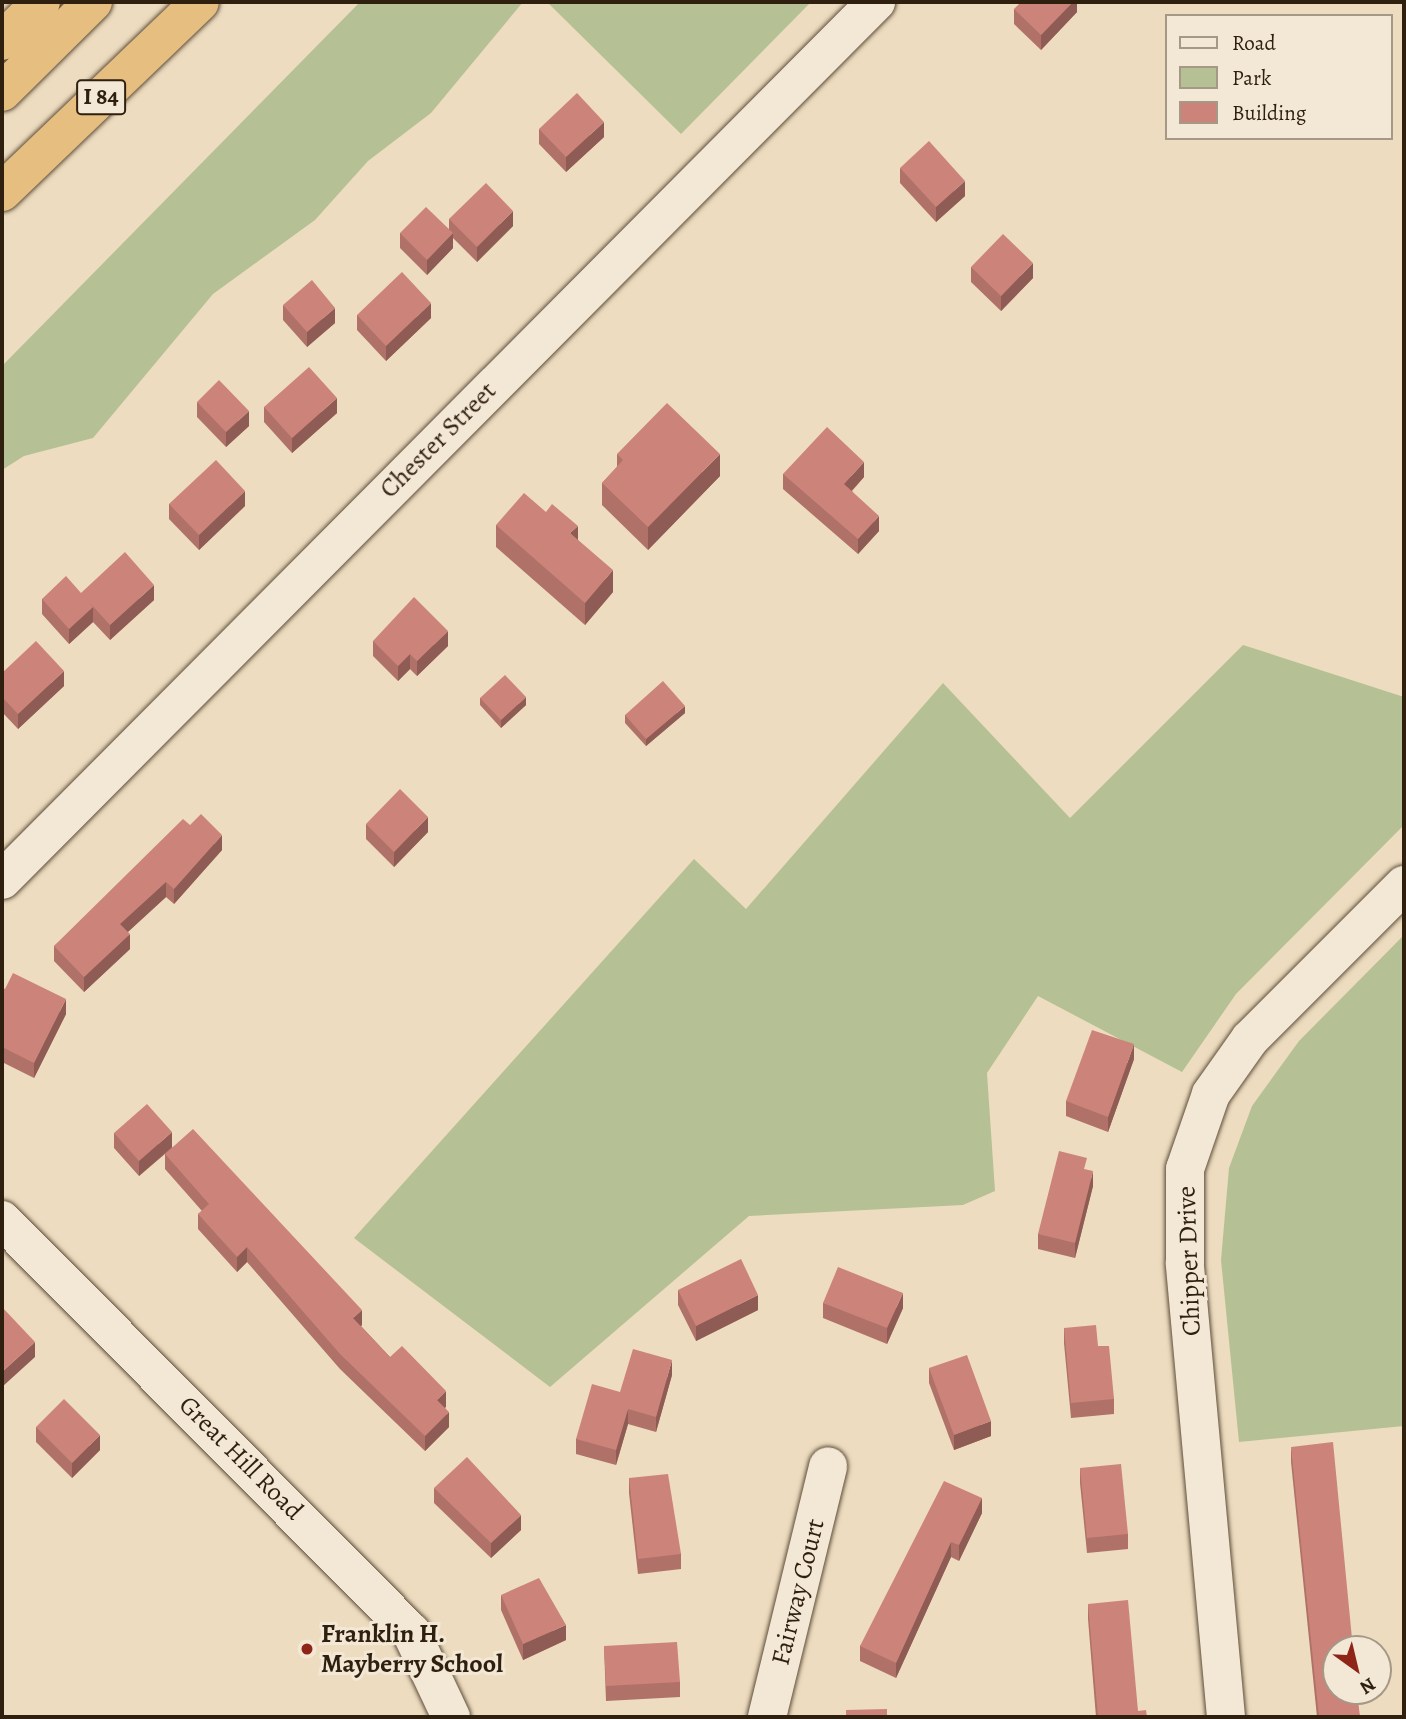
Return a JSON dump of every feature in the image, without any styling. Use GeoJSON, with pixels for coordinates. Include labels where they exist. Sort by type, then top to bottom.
{"type":"FeatureCollection","features":[{"type":"Feature","properties":{"kind":"highway"},"geometry":{"type":"LineString","coordinates":[[2,41],[41,2]]}},
{"type":"Feature","properties":{"kind":"highway"},"geometry":{"type":"LineString","coordinates":[[2,92],[93,2]]}},
{"type":"Feature","properties":{"kind":"highway","name":"I 84"},"geometry":{"type":"LineString","coordinates":[[2,192],[200,2]]}},
{"type":"Feature","properties":{"kind":"street","name":"Chester Street"},"geometry":{"type":"LineString","coordinates":[[2,880],[876,2]]}},
{"type":"Feature","properties":{"kind":"street","name":"Chipper Drive"},"geometry":{"type":"LineString","coordinates":[[1226,1717],[1185,1263],[1185,1169],[1211,1094],[1250,1039],[1404,885]]}},
{"type":"Feature","properties":{"kind":"street","name":"Great Hill Road"},"geometry":{"type":"LineString","coordinates":[[2,1220],[411,1632],[451,1717]]}},
{"type":"Feature","properties":{"kind":"street","name":"Fairway Court"},"geometry":{"type":"LineString","coordinates":[[768,1717],[828,1466]]}},
{"type":"Feature","properties":{"kind":"green space"},"geometry":{"type":"Polygon","coordinates":[[[360,2],[523,2],[431,113],[368,161],[315,220],[213,294],[93,438],[24,456],[2,470],[2,366],[360,2]]]}},
{"type":"Feature","properties":{"kind":"green space"},"geometry":{"type":"Polygon","coordinates":[[[547,2],[811,2],[681,134],[547,2]]]}},
{"type":"Feature","properties":{"kind":"green space"},"geometry":{"type":"Polygon","coordinates":[[[1243,645],[1404,697],[1404,825],[1236,994],[1182,1072],[1038,996],[987,1073],[995,1191],[963,1205],[749,1216],[550,1387],[354,1238],[694,859],[746,909],[943,683],[1070,818],[1243,645]]]}},
{"type":"Feature","properties":{"kind":"green space"},"geometry":{"type":"Polygon","coordinates":[[[1404,935],[1404,1426],[1239,1442],[1221,1260],[1229,1168],[1252,1106],[1299,1041],[1404,935]]]}},
{"type":"Feature","properties":{"kind":"building"},"geometry":{"type":"Polygon","coordinates":[[[1021,2],[1073,2],[1041,35],[1014,9],[1021,2]]]}},
{"type":"Feature","properties":{"kind":"building"},"geometry":{"type":"Polygon","coordinates":[[[577,93],[604,122],[566,157],[539,129],[577,93]]]}},
{"type":"Feature","properties":{"kind":"building"},"geometry":{"type":"Polygon","coordinates":[[[929,141],[965,181],[936,207],[900,168],[929,141]]]}},
{"type":"Feature","properties":{"kind":"building"},"geometry":{"type":"Polygon","coordinates":[[[486,183],[513,211],[477,247],[449,219],[486,183]]]}},
{"type":"Feature","properties":{"kind":"building"},"geometry":{"type":"Polygon","coordinates":[[[426,207],[453,233],[427,260],[400,233],[426,207]]]}},
{"type":"Feature","properties":{"kind":"building"},"geometry":{"type":"Polygon","coordinates":[[[1003,234],[1033,263],[1001,296],[971,267],[1003,234]]]}},
{"type":"Feature","properties":{"kind":"building"},"geometry":{"type":"Polygon","coordinates":[[[402,272],[431,303],[386,346],[357,315],[402,272]]]}},
{"type":"Feature","properties":{"kind":"building"},"geometry":{"type":"Polygon","coordinates":[[[312,280],[335,308],[307,332],[283,305],[312,280]]]}},
{"type":"Feature","properties":{"kind":"building"},"geometry":{"type":"Polygon","coordinates":[[[309,367],[337,398],[292,438],[264,407],[309,367]]]}},
{"type":"Feature","properties":{"kind":"building"},"geometry":{"type":"Polygon","coordinates":[[[219,380],[249,411],[226,432],[197,402],[219,380]]]}},
{"type":"Feature","properties":{"kind":"building"},"geometry":{"type":"Polygon","coordinates":[[[667,403],[720,454],[648,527],[602,483],[623,460],[617,454],[667,403]]]}},
{"type":"Feature","properties":{"kind":"building"},"geometry":{"type":"Polygon","coordinates":[[[827,427],[864,462],[844,484],[879,516],[858,539],[783,474],[827,427]]]}},
{"type":"Feature","properties":{"kind":"building"},"geometry":{"type":"Polygon","coordinates":[[[216,460],[245,491],[199,535],[169,504],[216,460]]]}},
{"type":"Feature","properties":{"kind":"building"},"geometry":{"type":"Polygon","coordinates":[[[524,493],[546,512],[552,504],[578,526],[570,533],[613,570],[585,603],[496,525],[524,493]]]}},
{"type":"Feature","properties":{"kind":"building"},"geometry":{"type":"Polygon","coordinates":[[[125,552],[154,585],[110,625],[89,602],[93,607],[69,629],[42,599],[66,576],[81,593],[125,552]]]}},
{"type":"Feature","properties":{"kind":"building"},"geometry":{"type":"Polygon","coordinates":[[[414,597],[448,631],[417,661],[410,654],[398,666],[373,641],[414,597]]]}},
{"type":"Feature","properties":{"kind":"building"},"geometry":{"type":"Polygon","coordinates":[[[36,641],[64,671],[18,714],[2,697],[2,673],[36,641]]]}},
{"type":"Feature","properties":{"kind":"building"},"geometry":{"type":"Polygon","coordinates":[[[505,675],[526,697],[501,720],[480,698],[505,675]]]}},
{"type":"Feature","properties":{"kind":"building"},"geometry":{"type":"Polygon","coordinates":[[[663,681],[685,706],[646,739],[625,715],[663,681]]]}},
{"type":"Feature","properties":{"kind":"building"},"geometry":{"type":"Polygon","coordinates":[[[400,789],[428,817],[394,852],[366,824],[400,789]]]}},
{"type":"Feature","properties":{"kind":"building"},"geometry":{"type":"Polygon","coordinates":[[[201,814],[222,835],[174,889],[166,882],[120,924],[130,934],[84,977],[54,946],[183,819],[190,825],[201,814]]]}},
{"type":"Feature","properties":{"kind":"building"},"geometry":{"type":"Polygon","coordinates":[[[13,973],[66,999],[34,1063],[2,1047],[2,988],[5,989],[13,973]]]}},
{"type":"Feature","properties":{"kind":"building"},"geometry":{"type":"Polygon","coordinates":[[[1092,1030],[1134,1044],[1108,1117],[1066,1101],[1092,1030]]]}},
{"type":"Feature","properties":{"kind":"building"},"geometry":{"type":"Polygon","coordinates":[[[147,1104],[172,1132],[139,1161],[114,1133],[147,1104]]]}},
{"type":"Feature","properties":{"kind":"building"},"geometry":{"type":"Polygon","coordinates":[[[193,1129],[362,1310],[353,1318],[390,1357],[402,1346],[446,1391],[437,1400],[449,1412],[425,1436],[340,1354],[247,1247],[237,1257],[198,1214],[209,1204],[165,1154],[193,1129]]]}},
{"type":"Feature","properties":{"kind":"building"},"geometry":{"type":"Polygon","coordinates":[[[1059,1151],[1087,1158],[1084,1169],[1093,1171],[1075,1243],[1038,1234],[1059,1151]]]}},
{"type":"Feature","properties":{"kind":"building"},"geometry":{"type":"Polygon","coordinates":[[[741,1259],[758,1295],[696,1326],[678,1290],[741,1259]]]}},
{"type":"Feature","properties":{"kind":"building"},"geometry":{"type":"Polygon","coordinates":[[[838,1267],[903,1293],[887,1328],[823,1303],[838,1267]]]}},
{"type":"Feature","properties":{"kind":"building"},"geometry":{"type":"Polygon","coordinates":[[[2,1307],[35,1342],[2,1372],[2,1307]]]}},
{"type":"Feature","properties":{"kind":"building"},"geometry":{"type":"Polygon","coordinates":[[[1096,1325],[1098,1346],[1109,1346],[1114,1399],[1071,1403],[1064,1328],[1096,1325]]]}},
{"type":"Feature","properties":{"kind":"building"},"geometry":{"type":"Polygon","coordinates":[[[633,1349],[672,1360],[656,1417],[628,1409],[616,1450],[576,1439],[592,1384],[620,1392],[633,1349]]]}},
{"type":"Feature","properties":{"kind":"building"},"geometry":{"type":"Polygon","coordinates":[[[967,1355],[991,1421],[954,1435],[929,1368],[967,1355]]]}},
{"type":"Feature","properties":{"kind":"building"},"geometry":{"type":"Polygon","coordinates":[[[64,1399],[100,1435],[72,1463],[36,1427],[64,1399]]]}},
{"type":"Feature","properties":{"kind":"building"},"geometry":{"type":"Polygon","coordinates":[[[1333,1442],[1352,1635],[1322,1635],[1322,1705],[1359,1705],[1360,1717],[1319,1717],[1291,1447],[1333,1442]]]}},
{"type":"Feature","properties":{"kind":"building"},"geometry":{"type":"Polygon","coordinates":[[[467,1457],[521,1515],[491,1543],[434,1488],[467,1457]]]}},
{"type":"Feature","properties":{"kind":"building"},"geometry":{"type":"Polygon","coordinates":[[[1121,1464],[1128,1534],[1087,1538],[1080,1468],[1121,1464]]]}},
{"type":"Feature","properties":{"kind":"building"},"geometry":{"type":"Polygon","coordinates":[[[668,1474],[681,1554],[638,1559],[629,1478],[668,1474]]]}},
{"type":"Feature","properties":{"kind":"building"},"geometry":{"type":"Polygon","coordinates":[[[944,1481],[982,1498],[959,1545],[951,1542],[896,1663],[860,1646],[944,1481]]]}},
{"type":"Feature","properties":{"kind":"building"},"geometry":{"type":"Polygon","coordinates":[[[539,1578],[566,1625],[523,1644],[501,1595],[539,1578]]]}},
{"type":"Feature","properties":{"kind":"building"},"geometry":{"type":"Polygon","coordinates":[[[1128,1600],[1138,1711],[1146,1710],[1147,1717],[1098,1717],[1088,1604],[1128,1600]]]}},
{"type":"Feature","properties":{"kind":"building"},"geometry":{"type":"Polygon","coordinates":[[[677,1642],[680,1682],[606,1686],[604,1646],[677,1642]]]}},
{"type":"Feature","properties":{"kind":"building"},"geometry":{"type":"Polygon","coordinates":[[[887,1709],[887,1717],[846,1717],[846,1710],[887,1709]]]}},
{"type":"Feature","properties":{"kind":"place","name":"Franklin H. Mayberry School"},"geometry":{"type":"Point","coordinates":[307,1649]}}]}
